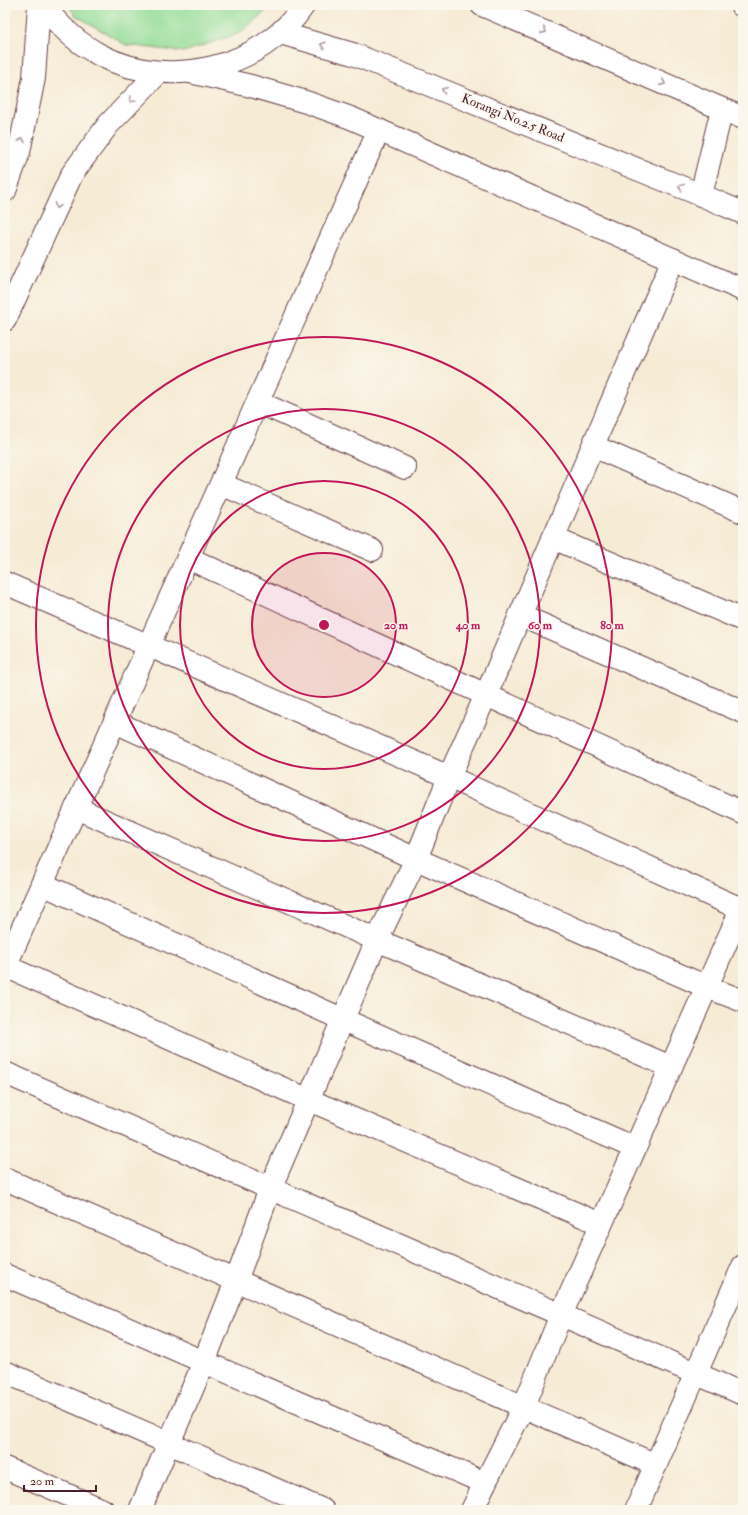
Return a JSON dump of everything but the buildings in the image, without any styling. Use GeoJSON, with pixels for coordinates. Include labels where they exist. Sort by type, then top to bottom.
{"type":"FeatureCollection","features":[{"type":"Feature","properties":{"kind":"street"},"geometry":{"type":"LineString","coordinates":[[5,191],[19,152],[34,78],[39,5]]}},
{"type":"Feature","properties":{"kind":"street"},"geometry":{"type":"LineString","coordinates":[[43,5],[56,23],[78,41],[102,56],[128,66],[159,72],[190,72],[222,65],[253,52],[280,32],[300,12],[304,5]]}},
{"type":"Feature","properties":{"kind":"street"},"geometry":{"type":"LineString","coordinates":[[482,5],[519,12],[743,118]]}},
{"type":"Feature","properties":{"kind":"street","name":"Korangi No.2.5 Road"},"geometry":{"type":"LineString","coordinates":[[280,32],[354,54],[743,213]]}},
{"type":"Feature","properties":{"kind":"street"},"geometry":{"type":"LineString","coordinates":[[5,320],[72,174],[108,125],[159,72]]}},
{"type":"Feature","properties":{"kind":"street"},"geometry":{"type":"LineString","coordinates":[[190,72],[251,86],[306,102],[379,130],[743,290]]}},
{"type":"Feature","properties":{"kind":"street"},"geometry":{"type":"LineString","coordinates":[[701,195],[722,109]]}},
{"type":"Feature","properties":{"kind":"street"},"geometry":{"type":"LineString","coordinates":[[379,130],[5,966],[309,1100],[601,1224]]}},
{"type":"Feature","properties":{"kind":"street"},"geometry":{"type":"LineString","coordinates":[[140,1510],[204,1362],[270,1189],[344,1020],[377,940],[416,859],[449,777],[594,446],[673,259]]}},
{"type":"Feature","properties":{"kind":"street"},"geometry":{"type":"LineString","coordinates":[[258,402],[406,468]]}},
{"type":"Feature","properties":{"kind":"street"},"geometry":{"type":"LineString","coordinates":[[594,446],[743,512]]}},
{"type":"Feature","properties":{"kind":"street"},"geometry":{"type":"LineString","coordinates":[[221,484],[372,550]]}},
{"type":"Feature","properties":{"kind":"street"},"geometry":{"type":"LineString","coordinates":[[553,538],[743,620]]}},
{"type":"Feature","properties":{"kind":"street"},"geometry":{"type":"LineString","coordinates":[[188,558],[743,814]]}},
{"type":"Feature","properties":{"kind":"street"},"geometry":{"type":"LineString","coordinates":[[5,583],[742,907],[561,1315],[524,1406],[472,1510]]}},
{"type":"Feature","properties":{"kind":"street"},"geometry":{"type":"LineString","coordinates":[[520,614],[743,712]]}},
{"type":"Feature","properties":{"kind":"street"},"geometry":{"type":"LineString","coordinates":[[115,722],[416,859],[707,987],[743,1001]]}},
{"type":"Feature","properties":{"kind":"street"},"geometry":{"type":"LineString","coordinates":[[76,808],[671,1067]]}},
{"type":"Feature","properties":{"kind":"street"},"geometry":{"type":"LineString","coordinates":[[42,884],[344,1020],[635,1148]]}},
{"type":"Feature","properties":{"kind":"street"},"geometry":{"type":"LineString","coordinates":[[5,1073],[696,1374],[741,1389]]}},
{"type":"Feature","properties":{"kind":"street"},"geometry":{"type":"LineString","coordinates":[[5,1179],[656,1465]]}},
{"type":"Feature","properties":{"kind":"street"},"geometry":{"type":"LineString","coordinates":[[636,1510],[743,1266]]}},
{"type":"Feature","properties":{"kind":"street"},"geometry":{"type":"LineString","coordinates":[[5,1274],[204,1362],[485,1483]]}},
{"type":"Feature","properties":{"kind":"street"},"geometry":{"type":"LineString","coordinates":[[5,1372],[323,1510]]}},
{"type":"Feature","properties":{"kind":"street"},"geometry":{"type":"LineString","coordinates":[[5,1468],[103,1510]]}},
{"type":"Feature","properties":{"kind":"green space"},"geometry":{"type":"Polygon","coordinates":[[[68,5],[273,5],[240,33],[184,52],[126,45],[75,15],[68,5]]]}}]}
